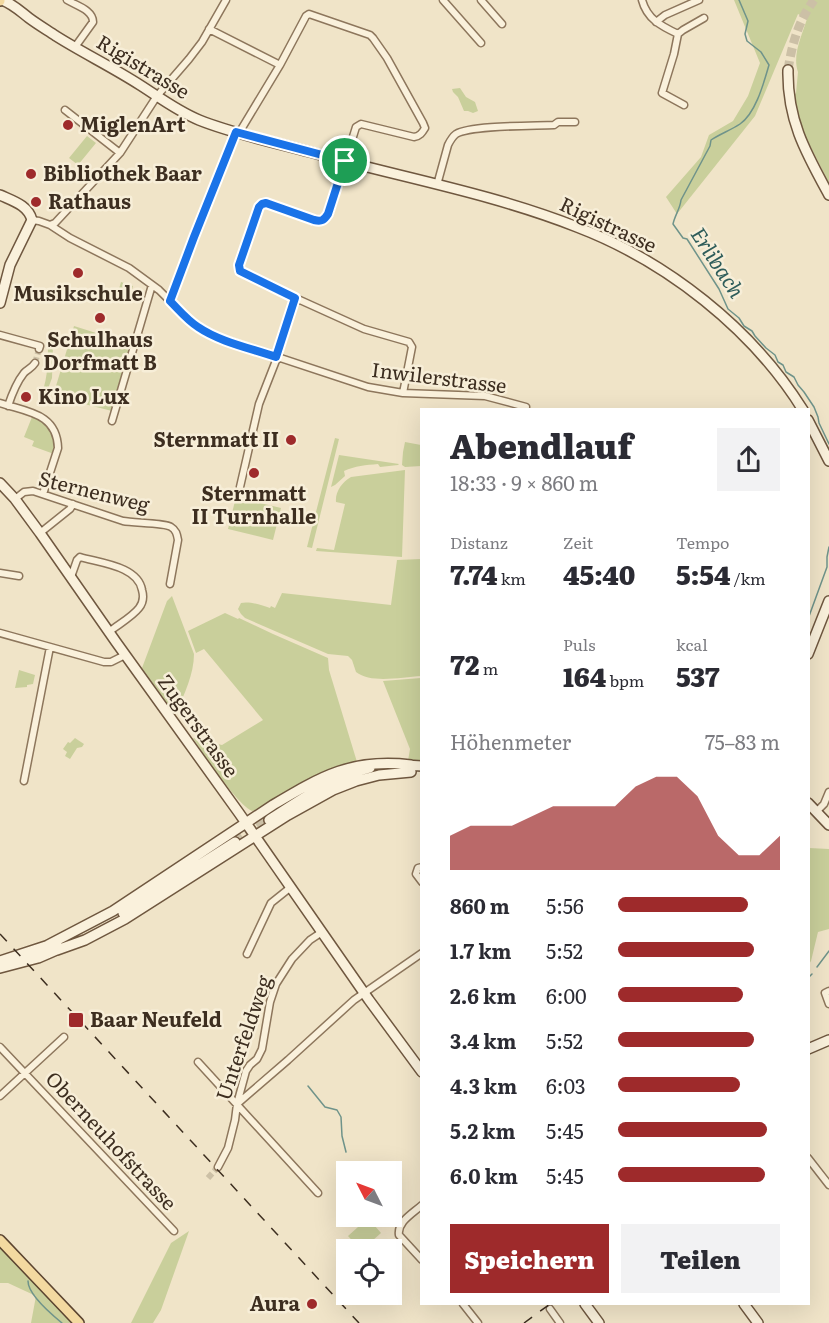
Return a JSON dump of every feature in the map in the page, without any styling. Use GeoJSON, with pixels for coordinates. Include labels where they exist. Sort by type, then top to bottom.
{"type":"FeatureCollection","features":[{"type":"Feature","properties":{"kind":"main road","name":"Rigistrasse"},"geometry":{"type":"LineString","coordinates":[[1,0],[12,4],[75,47],[202,121],[238,133],[531,211],[575,226],[618,245],[658,268],[696,295],[744,336],[779,374],[802,408]]}},
{"type":"Feature","properties":{"kind":"main road"},"geometry":{"type":"LineString","coordinates":[[788,70],[788,92],[792,117],[803,146],[829,195]]}},
{"type":"Feature","properties":{"kind":"main road"},"geometry":{"type":"LineString","coordinates":[[0,195],[22,206],[30,214],[32,220],[4,275],[0,303]]}},
{"type":"Feature","properties":{"kind":"main road"},"geometry":{"type":"LineString","coordinates":[[810,424],[829,461]]}},
{"type":"Feature","properties":{"kind":"main road","name":"Zugerstrasse"},"geometry":{"type":"LineString","coordinates":[[0,483],[40,533],[420,1069]]}},
{"type":"Feature","properties":{"kind":"main road"},"geometry":{"type":"LineString","coordinates":[[810,649],[829,601]]}},
{"type":"Feature","properties":{"kind":"main road"},"geometry":{"type":"LineString","coordinates":[[48,945],[113,911],[300,789],[341,770],[352,766],[394,763],[420,773]]}},
{"type":"Feature","properties":{"kind":"main road"},"geometry":{"type":"LineString","coordinates":[[0,968],[38,958],[85,940],[124,919],[255,836],[333,790],[356,781],[420,766]]}},
{"type":"Feature","properties":{"kind":"main road"},"geometry":{"type":"LineString","coordinates":[[269,820],[313,793],[345,777],[411,768]]}},
{"type":"Feature","properties":{"kind":"main road"},"geometry":{"type":"LineString","coordinates":[[810,804],[829,825]]}},
{"type":"Feature","properties":{"kind":"main road"},"geometry":{"type":"LineString","coordinates":[[57,950],[97,930],[234,842]]}},
{"type":"Feature","properties":{"kind":"main road"},"geometry":{"type":"LineString","coordinates":[[0,961],[84,931],[138,903]]}},
{"type":"Feature","properties":{"kind":"main road"},"geometry":{"type":"LineString","coordinates":[[810,1048],[829,1040]]}},
{"type":"Feature","properties":{"kind":"main road"},"geometry":{"type":"LineString","coordinates":[[0,1240],[79,1323]]}},
{"type":"Feature","properties":{"kind":"main road"},"geometry":{"type":"LineString","coordinates":[[586,1305],[599,1323]]}},
{"type":"Feature","properties":{"kind":"main road"},"geometry":{"type":"LineString","coordinates":[[745,1305],[758,1323]]}},
{"type":"Feature","properties":{"kind":"street"},"geometry":{"type":"LineString","coordinates":[[67,0],[93,18],[93,22],[75,47]]}},
{"type":"Feature","properties":{"kind":"street"},"geometry":{"type":"LineString","coordinates":[[50,225],[55,223],[120,153],[157,96],[189,59],[226,0]]}},
{"type":"Feature","properties":{"kind":"street"},"geometry":{"type":"LineString","coordinates":[[443,0],[481,43]]}},
{"type":"Feature","properties":{"kind":"street"},"geometry":{"type":"LineString","coordinates":[[481,0],[502,24]]}},
{"type":"Feature","properties":{"kind":"street"},"geometry":{"type":"LineString","coordinates":[[642,0],[648,14],[656,22],[678,34]]}},
{"type":"Feature","properties":{"kind":"street"},"geometry":{"type":"LineString","coordinates":[[656,22],[665,15],[699,0]]}},
{"type":"Feature","properties":{"kind":"street"},"geometry":{"type":"LineString","coordinates":[[170,301],[238,133],[280,65],[306,16],[309,14],[370,35],[387,58],[425,128],[419,136],[414,137],[361,124],[357,127],[324,220],[320,222],[266,203],[262,204],[239,265],[240,271],[295,298],[364,329],[409,342],[411,347],[403,393]]}},
{"type":"Feature","properties":{"kind":"street"},"geometry":{"type":"LineString","coordinates":[[684,105],[662,93],[678,34],[704,18]]}},
{"type":"Feature","properties":{"kind":"street"},"geometry":{"type":"LineString","coordinates":[[209,29],[280,65]]}},
{"type":"Feature","properties":{"kind":"street"},"geometry":{"type":"LineString","coordinates":[[65,110],[120,153]]}},
{"type":"Feature","properties":{"kind":"street"},"geometry":{"type":"LineString","coordinates":[[437,185],[450,140],[457,133],[494,127],[575,122]]}},
{"type":"Feature","properties":{"kind":"street","name":"Inwilerstrasse"},"geometry":{"type":"LineString","coordinates":[[32,220],[50,225],[70,238],[129,268],[152,285],[188,319],[217,337],[368,387],[403,393],[485,396],[526,407]]}},
{"type":"Feature","properties":{"kind":"street"},"geometry":{"type":"LineString","coordinates":[[112,421],[152,285]]}},
{"type":"Feature","properties":{"kind":"street"},"geometry":{"type":"LineString","coordinates":[[240,487],[259,404],[277,358],[295,298]]}},
{"type":"Feature","properties":{"kind":"street"},"geometry":{"type":"LineString","coordinates":[[0,335],[40,348]]}},
{"type":"Feature","properties":{"kind":"street"},"geometry":{"type":"LineString","coordinates":[[8,406],[18,381],[35,363]]}},
{"type":"Feature","properties":{"kind":"street"},"geometry":{"type":"LineString","coordinates":[[0,403],[42,417],[54,429],[58,448],[43,494]]}},
{"type":"Feature","properties":{"kind":"street","name":"Sternenweg"},"geometry":{"type":"LineString","coordinates":[[15,499],[29,490],[123,521],[168,525],[177,533],[178,540],[170,584]]}},
{"type":"Feature","properties":{"kind":"street"},"geometry":{"type":"LineString","coordinates":[[40,533],[73,504]]}},
{"type":"Feature","properties":{"kind":"street"},"geometry":{"type":"LineString","coordinates":[[71,577],[80,557],[122,568],[138,579],[143,594],[142,602],[137,610],[110,631]]}},
{"type":"Feature","properties":{"kind":"street"},"geometry":{"type":"LineString","coordinates":[[0,573],[19,576]]}},
{"type":"Feature","properties":{"kind":"street"},"geometry":{"type":"LineString","coordinates":[[0,633],[104,662],[111,662],[125,655]]}},
{"type":"Feature","properties":{"kind":"street"},"geometry":{"type":"LineString","coordinates":[[24,780],[50,647]]}},
{"type":"Feature","properties":{"kind":"street"},"geometry":{"type":"LineString","coordinates":[[817,811],[824,804],[829,792]]}},
{"type":"Feature","properties":{"kind":"street"},"geometry":{"type":"LineString","coordinates":[[420,868],[416,874],[420,879]]}},
{"type":"Feature","properties":{"kind":"street"},"geometry":{"type":"LineString","coordinates":[[248,954],[271,903],[291,887]]}},
{"type":"Feature","properties":{"kind":"street","name":"Unterfeldweg"},"geometry":{"type":"LineString","coordinates":[[218,1167],[228,1148],[246,1071],[257,1059],[262,1049],[270,1002],[276,984],[292,958],[310,940],[322,932]]}},
{"type":"Feature","properties":{"kind":"street"},"geometry":{"type":"LineString","coordinates":[[237,1104],[364,992],[420,956]]}},
{"type":"Feature","properties":{"kind":"street"},"geometry":{"type":"LineString","coordinates":[[829,991],[825,993],[829,1004]]}},
{"type":"Feature","properties":{"kind":"street","name":"Oberneuhofstrasse"},"geometry":{"type":"LineString","coordinates":[[0,1096],[64,1036]]}},
{"type":"Feature","properties":{"kind":"street","name":"Oberneuhofstrasse"},"geometry":{"type":"LineString","coordinates":[[0,1047],[174,1231]]}},
{"type":"Feature","properties":{"kind":"street"},"geometry":{"type":"LineString","coordinates":[[198,1062],[318,1193]]}},
{"type":"Feature","properties":{"kind":"street"},"geometry":{"type":"LineString","coordinates":[[810,1161],[829,1185]]}},
{"type":"Feature","properties":{"kind":"street"},"geometry":{"type":"LineString","coordinates":[[420,1207],[401,1224],[398,1231],[420,1258]]}},
{"type":"Feature","properties":{"kind":"street"},"geometry":{"type":"LineString","coordinates":[[464,1305],[478,1323]]}},
{"type":"Feature","properties":{"kind":"street"},"geometry":{"type":"LineString","coordinates":[[550,1309],[560,1323]]}},
{"type":"Feature","properties":{"kind":"green space"},"geometry":{"type":"Polygon","coordinates":[[[734,0],[829,0],[829,183],[802,130],[793,97],[796,93],[798,72],[797,52],[807,19],[798,14],[755,116],[677,214],[666,197],[701,157],[709,135],[733,121],[748,96],[760,63],[734,0]]]}},
{"type":"Feature","properties":{"kind":"green space"},"geometry":{"type":"Polygon","coordinates":[[[460,88],[466,97],[475,102],[478,111],[473,113],[464,111],[452,89],[460,88]]]}},
{"type":"Feature","properties":{"kind":"green space"},"geometry":{"type":"Polygon","coordinates":[[[87,136],[96,143],[78,165],[69,158],[87,136]]]}},
{"type":"Feature","properties":{"kind":"green space"},"geometry":{"type":"Polygon","coordinates":[[[121,282],[133,286],[129,300],[117,296],[121,282]]]}},
{"type":"Feature","properties":{"kind":"green space"},"geometry":{"type":"Polygon","coordinates":[[[74,326],[131,344],[112,411],[53,396],[74,326]]]}},
{"type":"Feature","properties":{"kind":"green space"},"geometry":{"type":"Polygon","coordinates":[[[48,342],[53,344],[52,378],[46,394],[42,393],[47,375],[48,342]]]}},
{"type":"Feature","properties":{"kind":"green space"},"geometry":{"type":"Polygon","coordinates":[[[32,417],[44,423],[51,431],[54,454],[32,446],[34,441],[24,437],[32,417]]]}},
{"type":"Feature","properties":{"kind":"green space"},"geometry":{"type":"Polygon","coordinates":[[[335,438],[339,439],[312,548],[307,547],[335,438]]]}},
{"type":"Feature","properties":{"kind":"green space"},"geometry":{"type":"Polygon","coordinates":[[[405,442],[420,445],[420,466],[405,467],[402,465],[405,442]]]}},
{"type":"Feature","properties":{"kind":"green space"},"geometry":{"type":"Polygon","coordinates":[[[339,455],[399,464],[380,467],[378,464],[348,469],[344,471],[345,476],[331,487],[339,455]]]}},
{"type":"Feature","properties":{"kind":"green space"},"geometry":{"type":"Polygon","coordinates":[[[405,470],[402,557],[316,551],[317,548],[334,550],[345,504],[336,502],[336,498],[345,482],[351,477],[405,470]]]}},
{"type":"Feature","properties":{"kind":"green space"},"geometry":{"type":"Polygon","coordinates":[[[236,497],[281,508],[273,540],[228,529],[236,497]]]}},
{"type":"Feature","properties":{"kind":"green space"},"geometry":{"type":"Polygon","coordinates":[[[420,559],[420,676],[378,679],[362,676],[356,672],[348,656],[328,654],[245,618],[238,609],[241,603],[275,608],[282,593],[391,605],[397,560],[420,559]]]}},
{"type":"Feature","properties":{"kind":"green space"},"geometry":{"type":"Polygon","coordinates":[[[172,596],[194,654],[190,677],[176,713],[142,668],[167,601],[172,596]]]}},
{"type":"Feature","properties":{"kind":"green space"},"geometry":{"type":"Polygon","coordinates":[[[225,613],[328,658],[329,670],[357,762],[319,776],[262,808],[252,811],[229,789],[193,738],[222,745],[263,720],[204,649],[196,653],[188,631],[225,613]]]}},
{"type":"Feature","properties":{"kind":"green space"},"geometry":{"type":"Polygon","coordinates":[[[19,670],[35,675],[33,684],[15,688],[19,670]]]}},
{"type":"Feature","properties":{"kind":"green space"},"geometry":{"type":"Polygon","coordinates":[[[420,678],[420,762],[408,761],[410,749],[383,681],[420,678]]]}},
{"type":"Feature","properties":{"kind":"green space"},"geometry":{"type":"Polygon","coordinates":[[[75,738],[84,744],[77,748],[70,759],[65,756],[67,752],[63,749],[75,738]]]}},
{"type":"Feature","properties":{"kind":"green space"},"geometry":{"type":"Polygon","coordinates":[[[810,848],[829,849],[829,929],[818,932],[810,962],[810,848]]]}},
{"type":"Feature","properties":{"kind":"green space"},"geometry":{"type":"Polygon","coordinates":[[[358,1227],[376,1227],[381,1233],[374,1239],[351,1239],[348,1236],[358,1227]]]}},
{"type":"Feature","properties":{"kind":"green space"},"geometry":{"type":"Polygon","coordinates":[[[189,1231],[161,1310],[153,1323],[131,1323],[171,1243],[189,1231]]]}},
{"type":"Feature","properties":{"kind":"green space"},"geometry":{"type":"Polygon","coordinates":[[[0,1248],[73,1323],[31,1323],[36,1296],[8,1283],[0,1283],[0,1248]]]}},
{"type":"Feature","properties":{"kind":"waterway","name":"Erlibach"},"geometry":{"type":"LineString","coordinates":[[739,0],[748,21],[745,34],[747,41],[761,52],[769,65],[767,72],[751,113],[737,126],[711,140],[681,200],[673,224],[683,238],[687,239],[719,289],[728,309],[775,355],[786,372],[794,377],[814,407],[829,444]]}},
{"type":"Feature","properties":{"kind":"waterway"},"geometry":{"type":"LineString","coordinates":[[810,614],[827,567],[829,547]]}},
{"type":"Feature","properties":{"kind":"waterway"},"geometry":{"type":"LineString","coordinates":[[817,967],[829,951]]}},
{"type":"Feature","properties":{"kind":"waterway"},"geometry":{"type":"LineString","coordinates":[[308,1086],[325,1107],[337,1110],[341,1117],[346,1152]]}},
{"type":"Feature","properties":{"kind":"waterway"},"geometry":{"type":"LineString","coordinates":[[28,1281],[36,1298],[62,1323]]}},
{"type":"Feature","properties":{"kind":"tunnel"},"geometry":{"type":"LineString","coordinates":[[788,70],[796,34],[814,0]]}},
{"type":"Feature","properties":{"kind":"tunnel"},"geometry":{"type":"LineString","coordinates":[[35,363],[39,349]]}},
{"type":"Feature","properties":{"kind":"tunnel"},"geometry":{"type":"LineString","coordinates":[[235,842],[269,820]]}},
{"type":"Feature","properties":{"kind":"tunnel"},"geometry":{"type":"LineString","coordinates":[[208,1178],[218,1167]]}},
{"type":"Feature","properties":{"kind":"railway"},"geometry":{"type":"LineString","coordinates":[[0,934],[359,1323]]}},
{"type":"Feature","properties":{"kind":"railway"},"geometry":{"type":"LineString","coordinates":[[524,1323],[549,1305]]}},
{"type":"Feature","properties":{"kind":"place","name":"MiglenArt"},"geometry":{"type":"Point","coordinates":[68,125]}},
{"type":"Feature","properties":{"kind":"place","name":"Bibliothek Baar"},"geometry":{"type":"Point","coordinates":[31,174]}},
{"type":"Feature","properties":{"kind":"place","name":"Rathaus"},"geometry":{"type":"Point","coordinates":[36,202]}},
{"type":"Feature","properties":{"kind":"place","name":"Musikschule"},"geometry":{"type":"Point","coordinates":[78,273]}},
{"type":"Feature","properties":{"kind":"place","name":"Schulhaus Dorfmatt B"},"geometry":{"type":"Point","coordinates":[100,318]}},
{"type":"Feature","properties":{"kind":"place","name":"Kino Lux"},"geometry":{"type":"Point","coordinates":[26,397]}},
{"type":"Feature","properties":{"kind":"place","name":"Sternmatt II"},"geometry":{"type":"Point","coordinates":[291,440]}},
{"type":"Feature","properties":{"kind":"place","name":"Sternmatt II Turnhalle"},"geometry":{"type":"Point","coordinates":[254,473]}},
{"type":"Feature","properties":{"kind":"place","name":"Baar Neufeld"},"geometry":{"type":"Point","coordinates":[76,1020]}},
{"type":"Feature","properties":{"kind":"place","name":"Aura"},"geometry":{"type":"Point","coordinates":[312,1304]}},
{"type":"Feature","properties":{"kind":"route"},"geometry":{"type":"LineString","coordinates":[[236,132],[345,161],[324,220],[320,222],[266,203],[259,207],[239,265],[240,271],[295,298],[276,357],[217,337],[188,319],[170,301],[236,132]]}}]}
